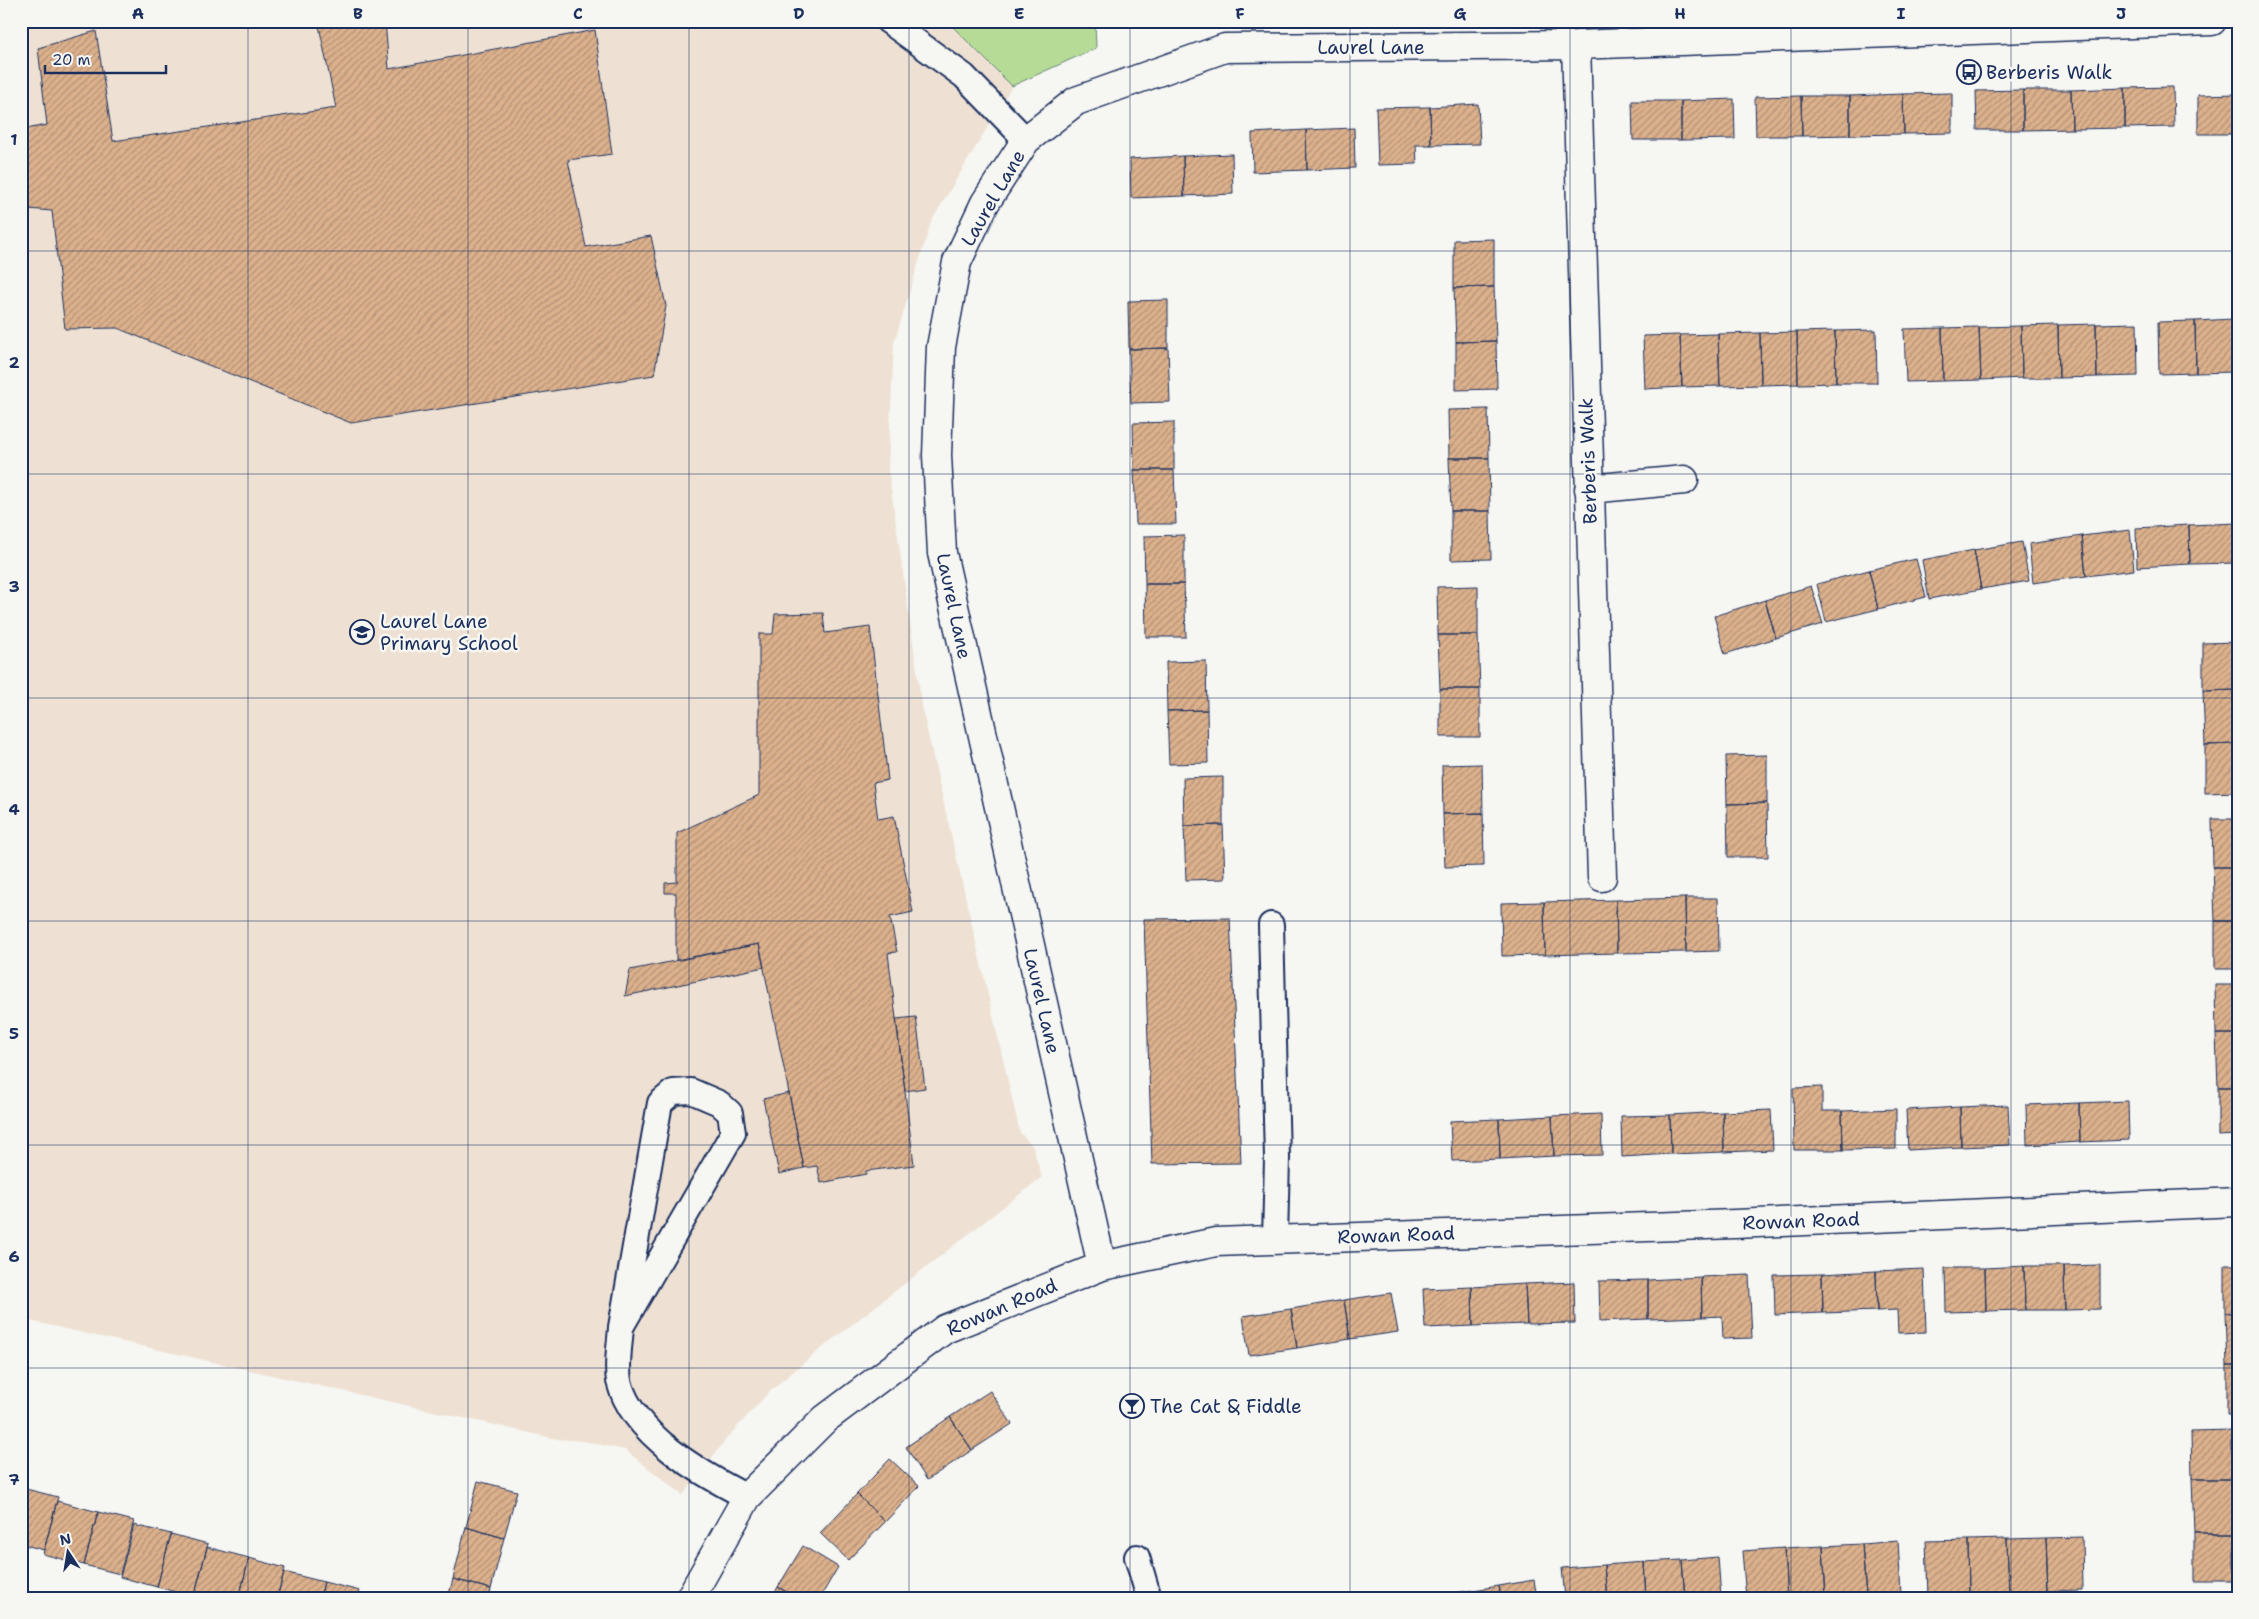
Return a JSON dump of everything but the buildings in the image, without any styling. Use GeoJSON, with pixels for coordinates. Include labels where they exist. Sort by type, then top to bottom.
{"type":"FeatureCollection","features":[{"type":"Feature","properties":{"kind":"street","name":"Laurel Lane"},"geometry":{"type":"LineString","coordinates":[[1102,1266],[942,553],[937,455],[941,346],[957,262],[985,203],[1026,140],[1076,101],[1225,48],[1576,45],[2212,21]]}},
{"type":"Feature","properties":{"kind":"street","name":"Berberis Walk"},"geometry":{"type":"LineString","coordinates":[[1576,45],[1602,877]]}},
{"type":"Feature","properties":{"kind":"street"},"geometry":{"type":"LineString","coordinates":[[1589,489],[1684,480]]}},
{"type":"Feature","properties":{"kind":"street","name":"Rowan Road"},"geometry":{"type":"LineString","coordinates":[[690,1598],[747,1497],[825,1419],[945,1329],[1102,1266],[1216,1242],[1745,1224],[2238,1202]]}},
{"type":"Feature","properties":{"kind":"lane"},"geometry":{"type":"LineString","coordinates":[[888,21],[964,76],[1026,140]]}},
{"type":"Feature","properties":{"kind":"lane"},"geometry":{"type":"LineString","coordinates":[[1271,925],[1277,1158],[1275,1239]]}},
{"type":"Feature","properties":{"kind":"lane"},"geometry":{"type":"LineString","coordinates":[[621,1327],[733,1133],[730,1113],[719,1103],[691,1091],[673,1092],[660,1103],[621,1327],[618,1364],[619,1381],[625,1397],[637,1416],[675,1454],[707,1476],[747,1497]]}},
{"type":"Feature","properties":{"kind":"lane"},"geometry":{"type":"LineString","coordinates":[[1137,1557],[1149,1598]]}},
{"type":"Feature","properties":{"kind":"shaded area","name":"Laurel Lane Primary School"},"geometry":{"type":"Polygon","coordinates":[[[21,21],[947,21],[979,48],[1012,86],[931,222],[894,343],[888,468],[923,713],[1020,1133],[1032,1145],[1042,1177],[818,1351],[769,1392],[727,1438],[683,1495],[625,1450],[583,1441],[557,1439],[21,1319],[21,21]]]}},
{"type":"Feature","properties":{"kind":"green space"},"geometry":{"type":"Polygon","coordinates":[[[947,21],[1095,21],[1096,48],[1012,86],[947,21]]]}},
{"type":"Feature","properties":{"kind":"place","name":"Berberis Walk"},"geometry":{"type":"Point","coordinates":[1969,72]}},
{"type":"Feature","properties":{"kind":"place","name":"Laurel Lane Primary School"},"geometry":{"type":"Point","coordinates":[362,632]}},
{"type":"Feature","properties":{"kind":"place","name":"The Cat & Fiddle"},"geometry":{"type":"Point","coordinates":[1132,1406]}}]}
